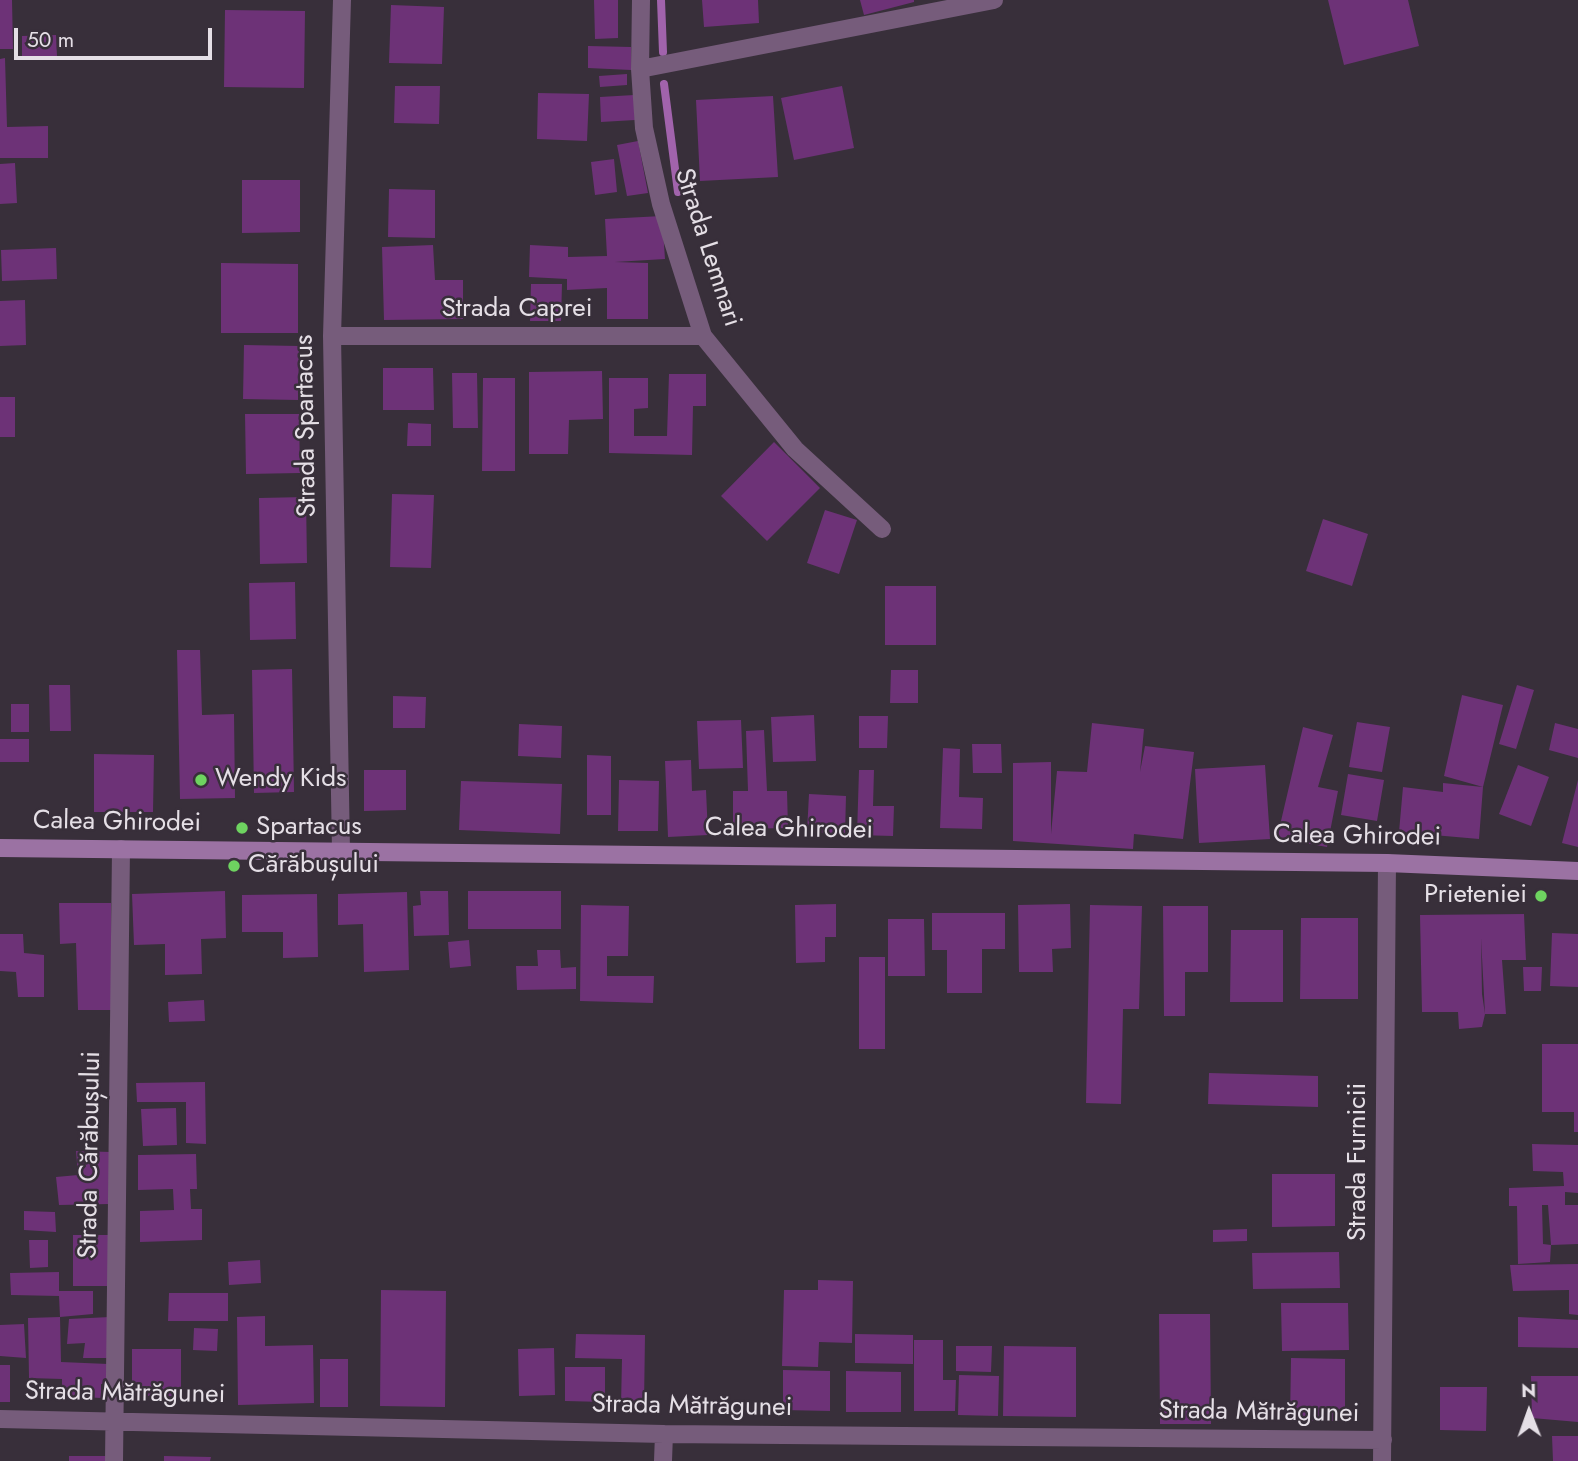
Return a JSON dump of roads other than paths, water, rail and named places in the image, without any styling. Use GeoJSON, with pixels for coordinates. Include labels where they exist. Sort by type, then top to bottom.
{"type":"FeatureCollection","features":[{"type":"Feature","properties":{"kind":"street","name":"Strada Spartacus"},"geometry":{"type":"LineString","coordinates":[[341,851],[332,336],[342,0]]}},
{"type":"Feature","properties":{"kind":"street","name":"Strada Lemnari"},"geometry":{"type":"LineString","coordinates":[[642,0],[640,69],[645,128],[661,204],[703,337],[795,449],[882,529]]}},
{"type":"Feature","properties":{"kind":"street"},"geometry":{"type":"LineString","coordinates":[[640,69],[995,0]]}},
{"type":"Feature","properties":{"kind":"street","name":"Strada Caprei"},"geometry":{"type":"LineString","coordinates":[[332,336],[703,337]]}},
{"type":"Feature","properties":{"kind":"street","name":"Calea Ghirodei"},"geometry":{"type":"LineString","coordinates":[[0,848],[1387,863],[1578,871]]}},
{"type":"Feature","properties":{"kind":"street","name":"Strada Cărăbușului"},"geometry":{"type":"LineString","coordinates":[[114,1461],[121,849]]}},
{"type":"Feature","properties":{"kind":"street","name":"Strada Furnicii"},"geometry":{"type":"LineString","coordinates":[[1382,1461],[1387,863]]}},
{"type":"Feature","properties":{"kind":"street","name":"Strada Mătrăgunei"},"geometry":{"type":"LineString","coordinates":[[0,1419],[114,1419],[664,1434],[1383,1440]]}},
{"type":"Feature","properties":{"kind":"street"},"geometry":{"type":"LineString","coordinates":[[663,1461],[664,1434]]}},
{"type":"Feature","properties":{"kind":"waterway"},"geometry":{"type":"LineString","coordinates":[[661,0],[663,52]]}},
{"type":"Feature","properties":{"kind":"waterway"},"geometry":{"type":"LineString","coordinates":[[664,84],[678,192]]}},
{"type":"Feature","properties":{"kind":"place","name":"Wendy Kids"},"geometry":{"type":"Point","coordinates":[201,780]}},
{"type":"Feature","properties":{"kind":"place","name":"Spartacus"},"geometry":{"type":"Point","coordinates":[242,828]}},
{"type":"Feature","properties":{"kind":"place","name":"Cărăbușului"},"geometry":{"type":"Point","coordinates":[234,866]}},
{"type":"Feature","properties":{"kind":"place","name":"Prieteniei"},"geometry":{"type":"Point","coordinates":[1541,896]}}]}
